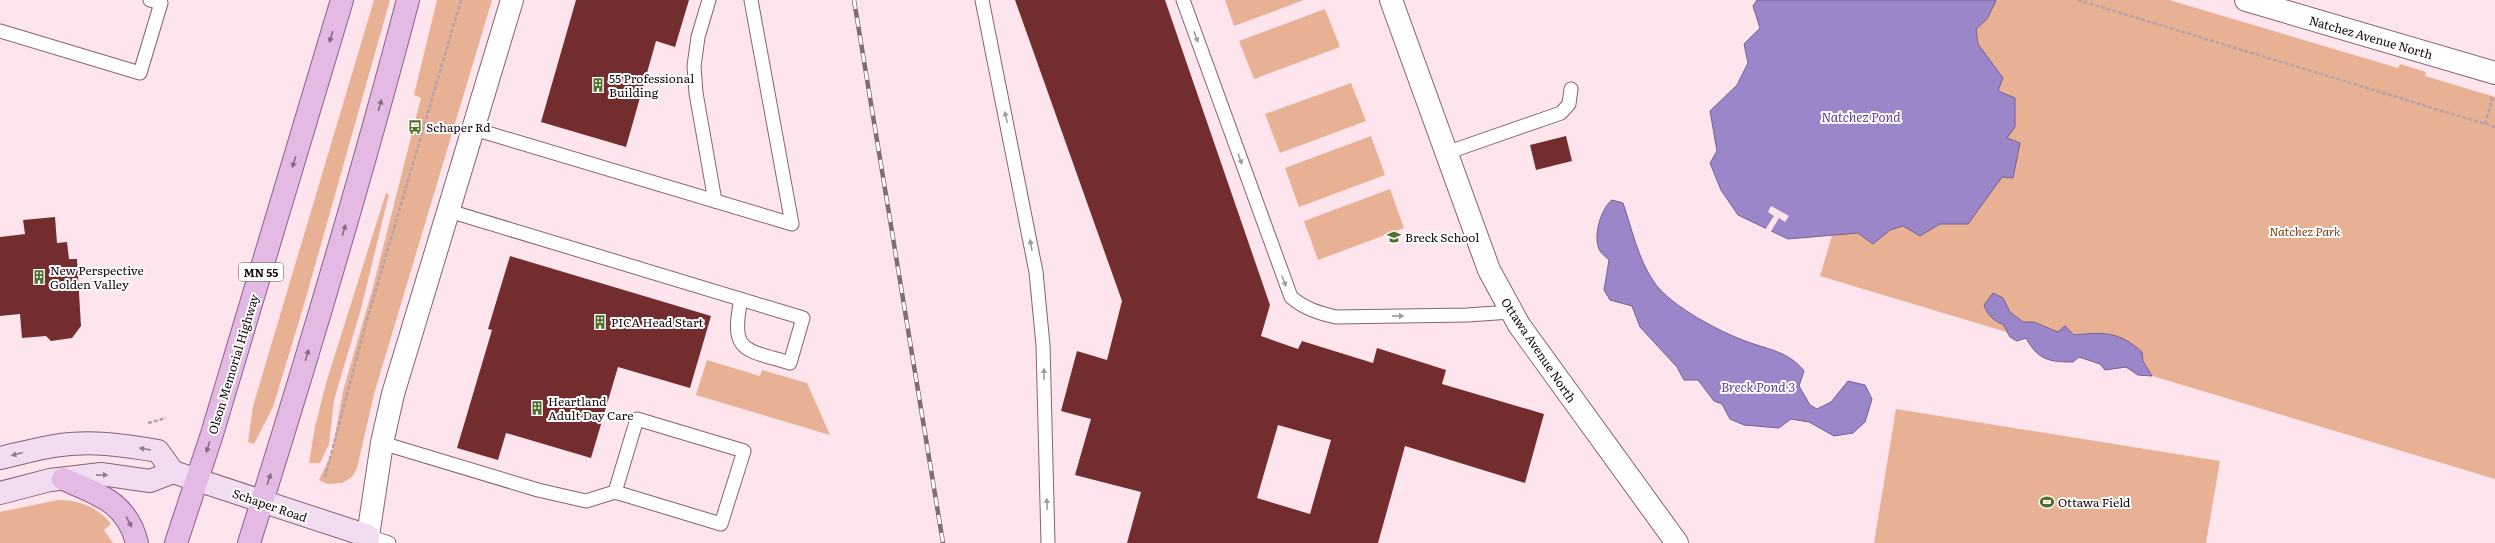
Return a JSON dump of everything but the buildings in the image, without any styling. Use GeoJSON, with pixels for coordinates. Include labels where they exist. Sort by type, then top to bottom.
{"type":"FeatureCollection","features":[{"type":"Feature","properties":{"kind":"main road","name":"Olson Memorial Highway"},"geometry":{"type":"LineString","coordinates":[[176,543],[198,480],[342,0]]}},
{"type":"Feature","properties":{"kind":"main road"},"geometry":{"type":"LineString","coordinates":[[249,543],[332,269],[408,0]]}},
{"type":"Feature","properties":{"kind":"main road"},"geometry":{"type":"LineString","coordinates":[[63,479],[100,495],[120,508],[134,531],[137,543]]}},
{"type":"Feature","properties":{"kind":"street"},"geometry":{"type":"LineString","coordinates":[[367,540],[382,443],[393,394],[512,0]]}},
{"type":"Feature","properties":{"kind":"street","name":"Ottawa Avenue North"},"geometry":{"type":"LineString","coordinates":[[1391,0],[1489,270],[1511,312],[1677,543]]}},
{"type":"Feature","properties":{"kind":"street","name":"Natchez Avenue North"},"geometry":{"type":"LineString","coordinates":[[2246,0],[2494,83]]}},
{"type":"Feature","properties":{"kind":"street"},"geometry":{"type":"LineString","coordinates":[[0,458],[55,445],[83,443],[119,444],[158,451],[173,472],[150,481],[101,474],[63,479],[0,493]]}},
{"type":"Feature","properties":{"kind":"street","name":"Schaper Road"},"geometry":{"type":"LineString","coordinates":[[173,472],[367,540]]}},
{"type":"Feature","properties":{"kind":"lane"},"geometry":{"type":"LineString","coordinates":[[0,32],[140,73],[161,3],[150,0]]}},
{"type":"Feature","properties":{"kind":"lane"},"geometry":{"type":"LineString","coordinates":[[709,0],[698,37],[694,66],[696,93],[715,201]]}},
{"type":"Feature","properties":{"kind":"lane"},"geometry":{"type":"LineString","coordinates":[[474,129],[792,224],[751,0]]}},
{"type":"Feature","properties":{"kind":"lane"},"geometry":{"type":"LineString","coordinates":[[982,0],[1036,272],[1043,345],[1048,543]]}},
{"type":"Feature","properties":{"kind":"lane"},"geometry":{"type":"LineString","coordinates":[[1183,0],[1291,297],[1302,306],[1318,313],[1336,317],[1467,315],[1511,312]]}},
{"type":"Feature","properties":{"kind":"lane"},"geometry":{"type":"LineString","coordinates":[[1446,153],[1561,113],[1569,104],[1571,89]]}},
{"type":"Feature","properties":{"kind":"lane"},"geometry":{"type":"LineString","coordinates":[[449,212],[803,318],[790,363],[755,352],[745,347],[738,339],[736,326],[741,300]]}},
{"type":"Feature","properties":{"kind":"lane"},"geometry":{"type":"LineString","coordinates":[[382,443],[530,488],[586,501],[614,492],[721,524],[744,451],[637,419],[614,492]]}},
{"type":"Feature","properties":{"kind":"lane"},"geometry":{"type":"LineString","coordinates":[[367,540],[389,543]]}},
{"type":"Feature","properties":{"kind":"path"},"geometry":{"type":"LineString","coordinates":[[325,477],[365,327],[461,0]]}},
{"type":"Feature","properties":{"kind":"path"},"geometry":{"type":"LineString","coordinates":[[2078,0],[2495,128]]}},
{"type":"Feature","properties":{"kind":"path"},"geometry":{"type":"LineString","coordinates":[[2485,124],[2494,83]]}},
{"type":"Feature","properties":{"kind":"green space"},"geometry":{"type":"Polygon","coordinates":[[[374,0],[390,0],[303,308],[273,407],[254,444],[248,442],[253,406],[374,0]]]}},
{"type":"Feature","properties":{"kind":"green space"},"geometry":{"type":"Polygon","coordinates":[[[437,0],[492,0],[374,394],[357,468],[352,477],[342,483],[327,484],[319,480],[332,453],[343,391],[372,291],[421,98],[414,95],[437,0]]]}},
{"type":"Feature","properties":{"kind":"green space"},"geometry":{"type":"Polygon","coordinates":[[[1225,0],[1304,0],[1234,26],[1225,0]]]}},
{"type":"Feature","properties":{"kind":"green space","name":"Natchez Park"},"geometry":{"type":"Polygon","coordinates":[[[1903,0],[2169,0],[2398,68],[2400,64],[2426,72],[2425,76],[2495,97],[2495,479],[1820,276],[1903,0]]]}},
{"type":"Feature","properties":{"kind":"green space"},"geometry":{"type":"Polygon","coordinates":[[[1325,9],[1340,47],[1254,79],[1239,41],[1325,9]]]}},
{"type":"Feature","properties":{"kind":"green space"},"geometry":{"type":"Polygon","coordinates":[[[1351,83],[1366,121],[1280,153],[1265,114],[1351,83]]]}},
{"type":"Feature","properties":{"kind":"green space"},"geometry":{"type":"Polygon","coordinates":[[[1371,136],[1385,175],[1299,207],[1285,168],[1371,136]]]}},
{"type":"Feature","properties":{"kind":"green space"},"geometry":{"type":"Polygon","coordinates":[[[1390,189],[1404,228],[1318,260],[1304,221],[1390,189]]]}},
{"type":"Feature","properties":{"kind":"green space"},"geometry":{"type":"Polygon","coordinates":[[[386,193],[389,194],[361,309],[334,400],[329,444],[320,463],[309,463],[315,427],[326,383],[386,193]]]}},
{"type":"Feature","properties":{"kind":"green space"},"geometry":{"type":"Polygon","coordinates":[[[707,360],[760,376],[762,370],[807,383],[830,435],[696,395],[707,360]]]}},
{"type":"Feature","properties":{"kind":"green space","name":"Ottawa Field"},"geometry":{"type":"Polygon","coordinates":[[[1896,409],[2220,461],[2206,543],[1874,543],[1896,409]]]}},
{"type":"Feature","properties":{"kind":"green space"},"geometry":{"type":"Polygon","coordinates":[[[58,500],[81,503],[100,513],[111,524],[104,530],[113,543],[0,543],[0,512],[58,500]]]}},
{"type":"Feature","properties":{"kind":"water","name":"Natchez Pond"},"geometry":{"type":"Polygon","coordinates":[[[1757,0],[1995,0],[1996,1],[1987,19],[1976,29],[1978,44],[2003,78],[1998,91],[2015,98],[2015,127],[2007,138],[2020,143],[2013,178],[2002,177],[1968,224],[1940,224],[1920,236],[1903,226],[1890,230],[1873,244],[1858,233],[1788,239],[1738,215],[1721,190],[1710,163],[1717,151],[1710,111],[1737,85],[1748,63],[1744,44],[1760,28],[1753,6],[1757,0]]]}},
{"type":"Feature","properties":{"kind":"water","name":"Breck Pond 3"},"geometry":{"type":"Polygon","coordinates":[[[1612,200],[1623,203],[1636,244],[1648,273],[1662,291],[1672,300],[1697,318],[1737,338],[1779,352],[1792,360],[1804,371],[1799,386],[1810,405],[1817,409],[1831,402],[1848,381],[1865,385],[1872,399],[1865,422],[1853,433],[1834,436],[1809,422],[1791,419],[1779,428],[1744,425],[1730,419],[1722,404],[1714,401],[1698,380],[1684,380],[1677,367],[1640,327],[1632,306],[1610,300],[1604,290],[1609,260],[1600,251],[1597,231],[1601,216],[1612,200]]]}},
{"type":"Feature","properties":{"kind":"water"},"geometry":{"type":"Polygon","coordinates":[[[1993,293],[2003,298],[2010,312],[2023,322],[2034,322],[2058,332],[2065,326],[2074,335],[2094,333],[2110,334],[2126,340],[2142,352],[2143,361],[2152,376],[2138,375],[2126,367],[2105,370],[2100,364],[2079,357],[2073,362],[2057,361],[2045,358],[2035,351],[2026,338],[2017,341],[2010,337],[2003,324],[1989,314],[1984,305],[1993,293]]]}},
{"type":"Feature","properties":{"kind":"pier"},"geometry":{"type":"Polygon","coordinates":[[[1771,206],[1789,216],[1785,222],[1779,218],[1770,233],[1765,230],[1774,216],[1768,212],[1771,206]]]}},
{"type":"Feature","properties":{"kind":"railway"},"geometry":{"type":"LineString","coordinates":[[854,0],[943,543]]}},
{"type":"Feature","properties":{"kind":"place","name":"55 Professional Building"},"geometry":{"type":"Point","coordinates":[598,85]}},
{"type":"Feature","properties":{"kind":"place","name":"Schaper Rd"},"geometry":{"type":"Point","coordinates":[415,127]}},
{"type":"Feature","properties":{"kind":"place","name":"Breck School"},"geometry":{"type":"Point","coordinates":[1394,237]}},
{"type":"Feature","properties":{"kind":"place","name":"New Perspective Golden Valley"},"geometry":{"type":"Point","coordinates":[39,277]}},
{"type":"Feature","properties":{"kind":"place","name":"PICA Head Start"},"geometry":{"type":"Point","coordinates":[600,322]}},
{"type":"Feature","properties":{"kind":"place","name":"Heartland Adult Day Care"},"geometry":{"type":"Point","coordinates":[537,408]}},
{"type":"Feature","properties":{"kind":"place","name":"Ottawa Field"},"geometry":{"type":"Point","coordinates":[2047,502]}}]}
